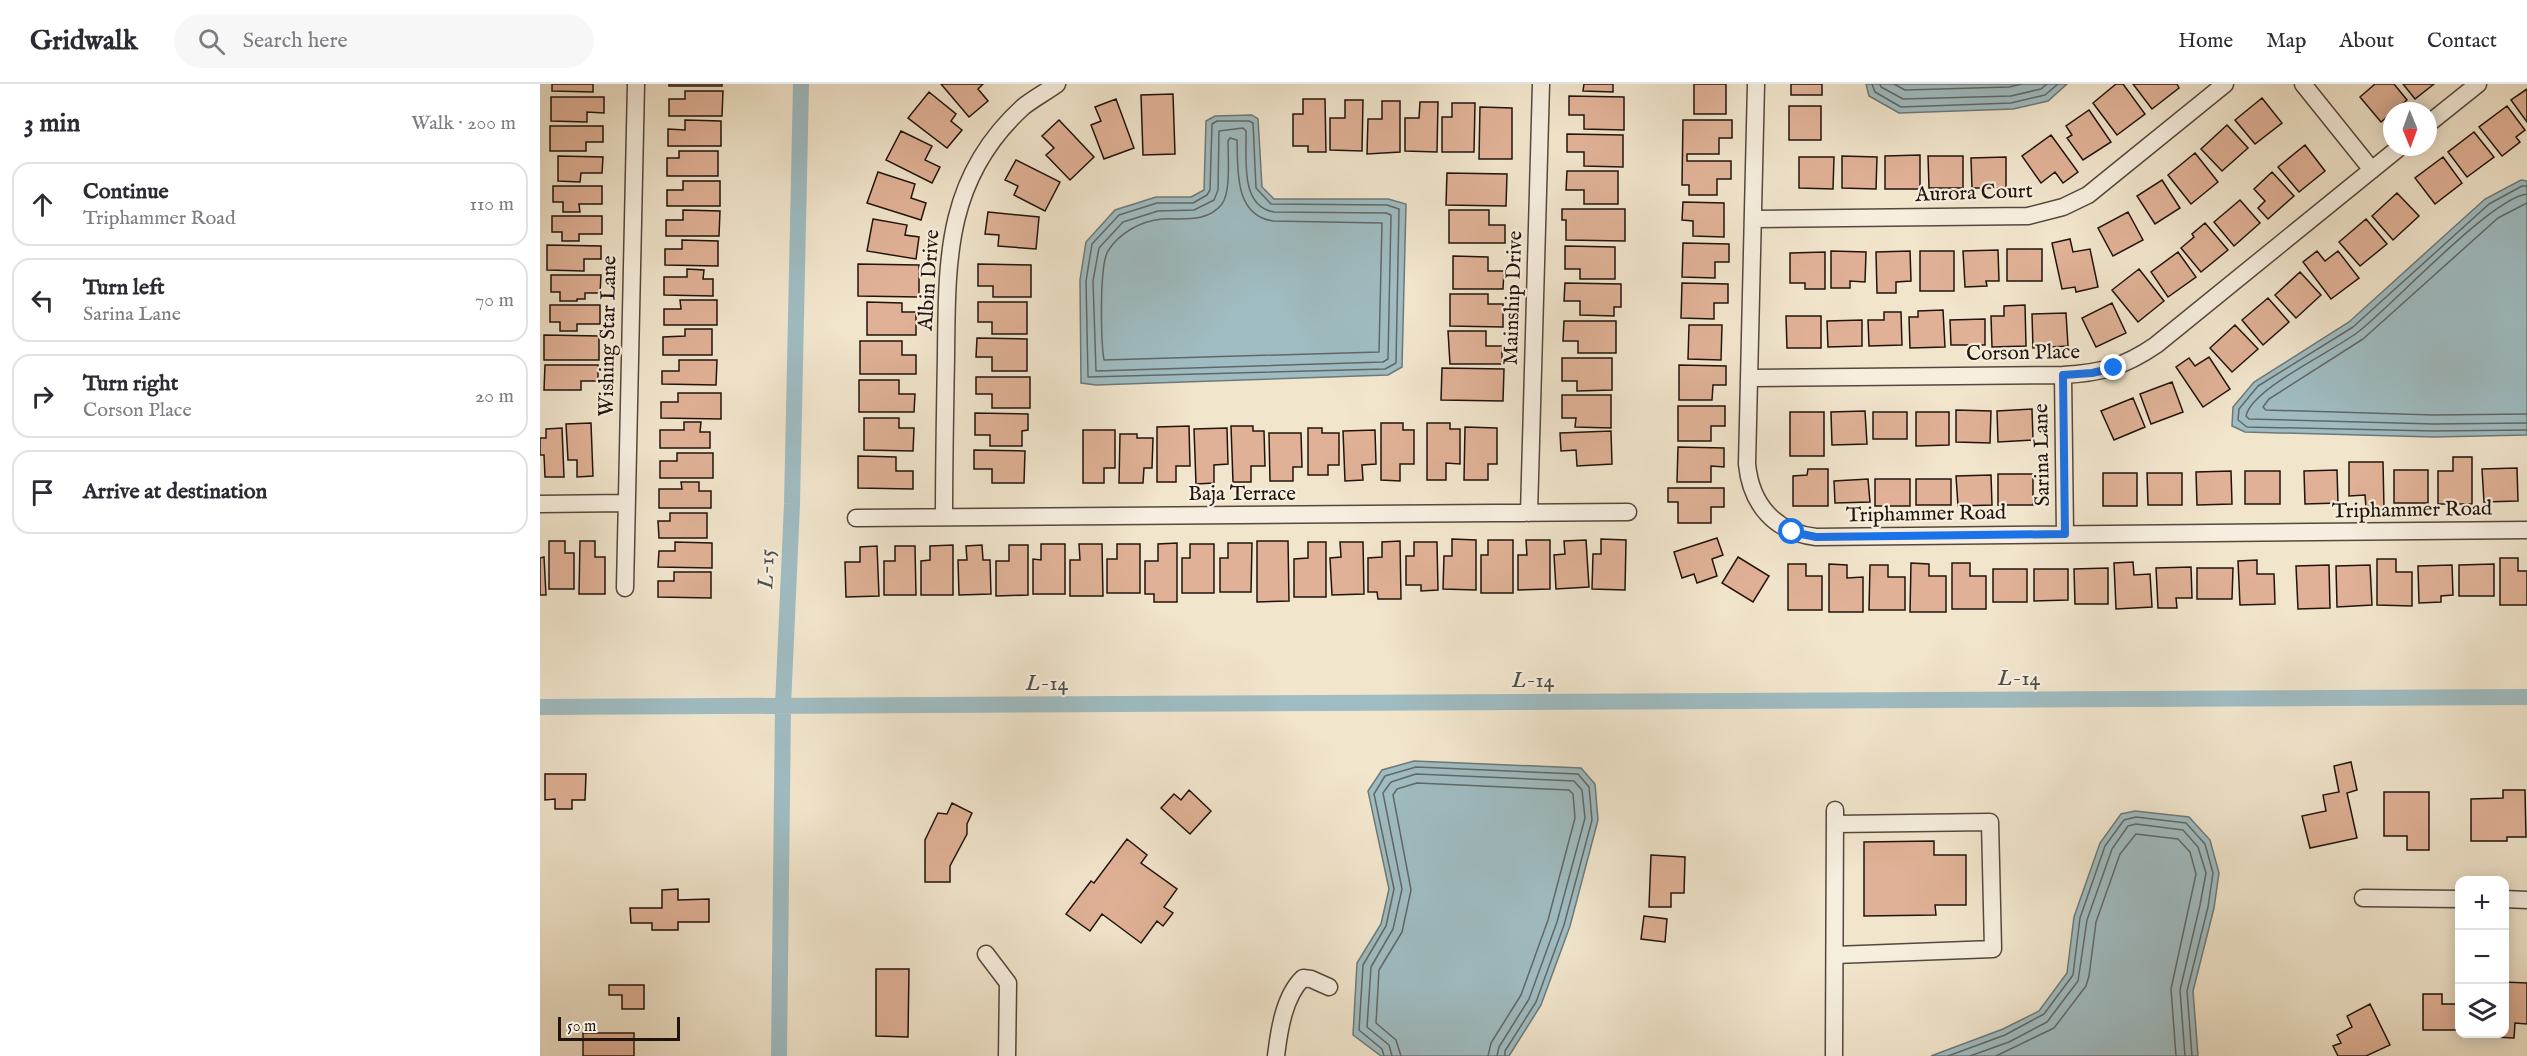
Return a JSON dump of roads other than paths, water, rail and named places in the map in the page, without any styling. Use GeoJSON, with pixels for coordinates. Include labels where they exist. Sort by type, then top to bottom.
{"type":"FeatureCollection","features":[{"type":"Feature","properties":{"kind":"street","name":"Wishing Star Lane"},"geometry":{"type":"LineString","coordinates":[[625,588],[636,84]]}},
{"type":"Feature","properties":{"kind":"street","name":"Albin Drive"},"geometry":{"type":"LineString","coordinates":[[944,517],[947,275],[956,215],[972,173],[990,143],[1023,107],[1057,84]]}},
{"type":"Feature","properties":{"kind":"street","name":"Mainship Drive"},"geometry":{"type":"LineString","coordinates":[[1529,513],[1541,84]]}},
{"type":"Feature","properties":{"kind":"street","name":"Triphammer Road"},"geometry":{"type":"LineString","coordinates":[[1756,84],[1748,464],[1750,483],[1756,500],[1763,510],[1787,529],[1816,537],[2527,530]]}},
{"type":"Feature","properties":{"kind":"street","name":"Aurora Court"},"geometry":{"type":"LineString","coordinates":[[1753,219],[2028,216],[2052,211],[2088,195],[2224,84]]}},
{"type":"Feature","properties":{"kind":"street"},"geometry":{"type":"LineString","coordinates":[[2303,84],[2372,170]]}},
{"type":"Feature","properties":{"kind":"street"},"geometry":{"type":"LineString","coordinates":[[2437,117],[2478,84]]}},
{"type":"Feature","properties":{"kind":"street","name":"Corson Place"},"geometry":{"type":"LineString","coordinates":[[1750,378],[2063,375],[2092,373],[2114,368],[2135,359],[2165,338],[2389,156]]}},
{"type":"Feature","properties":{"kind":"street","name":"Sarina Lane"},"geometry":{"type":"LineString","coordinates":[[2063,375],[2065,534]]}},
{"type":"Feature","properties":{"kind":"street"},"geometry":{"type":"LineString","coordinates":[[540,504],[626,503]]}},
{"type":"Feature","properties":{"kind":"street","name":"Baja Terrace"},"geometry":{"type":"LineString","coordinates":[[856,518],[1628,512]]}},
{"type":"Feature","properties":{"kind":"street"},"geometry":{"type":"LineString","coordinates":[[1834,1056],[1835,817],[1990,822],[1993,949],[1835,955]]}},
{"type":"Feature","properties":{"kind":"street"},"geometry":{"type":"LineString","coordinates":[[2363,898],[2455,899]]}},
{"type":"Feature","properties":{"kind":"street"},"geometry":{"type":"LineString","coordinates":[[2509,899],[2527,900]]}},
{"type":"Feature","properties":{"kind":"street"},"geometry":{"type":"LineString","coordinates":[[986,954],[1008,983],[1007,1056]]}},
{"type":"Feature","properties":{"kind":"street"},"geometry":{"type":"LineString","coordinates":[[1276,1056],[1282,1022],[1297,984],[1303,978],[1329,987]]}},
{"type":"Feature","properties":{"kind":"water"},"geometry":{"type":"Polygon","coordinates":[[[1866,84],[2067,84],[2048,101],[2013,109],[1899,113],[1869,96],[1866,84]]]}},
{"type":"Feature","properties":{"kind":"water"},"geometry":{"type":"Polygon","coordinates":[[[1252,115],[1258,119],[1262,187],[1274,199],[1388,199],[1406,204],[1402,367],[1388,375],[1096,385],[1081,383],[1080,280],[1086,242],[1115,210],[1156,197],[1191,197],[1204,190],[1206,121],[1215,116],[1252,115]]]}},
{"type":"Feature","properties":{"kind":"water"},"geometry":{"type":"Polygon","coordinates":[[[2521,180],[2527,181],[2527,435],[2434,437],[2245,432],[2232,426],[2233,407],[2254,382],[2349,322],[2485,199],[2521,180]]]}},
{"type":"Feature","properties":{"kind":"water"},"geometry":{"type":"Polygon","coordinates":[[[1414,761],[1581,768],[1595,784],[1598,820],[1570,926],[1541,1005],[1509,1056],[1381,1056],[1353,1035],[1357,963],[1381,924],[1389,889],[1368,791],[1382,770],[1414,761]]]}},
{"type":"Feature","properties":{"kind":"water"},"geometry":{"type":"Polygon","coordinates":[[[2135,811],[2189,817],[2210,840],[2219,873],[2214,908],[2193,991],[2198,1056],[1931,1056],[2003,1029],[2039,1011],[2067,973],[2074,917],[2100,843],[2121,814],[2135,811]]]}},
{"type":"Feature","properties":{"kind":"waterway","name":"L-15"},"geometry":{"type":"LineString","coordinates":[[779,1056],[783,706],[792,504],[801,84]]}},
{"type":"Feature","properties":{"kind":"waterway","name":"L-14"},"geometry":{"type":"LineString","coordinates":[[540,707],[2527,697]]}}]}
